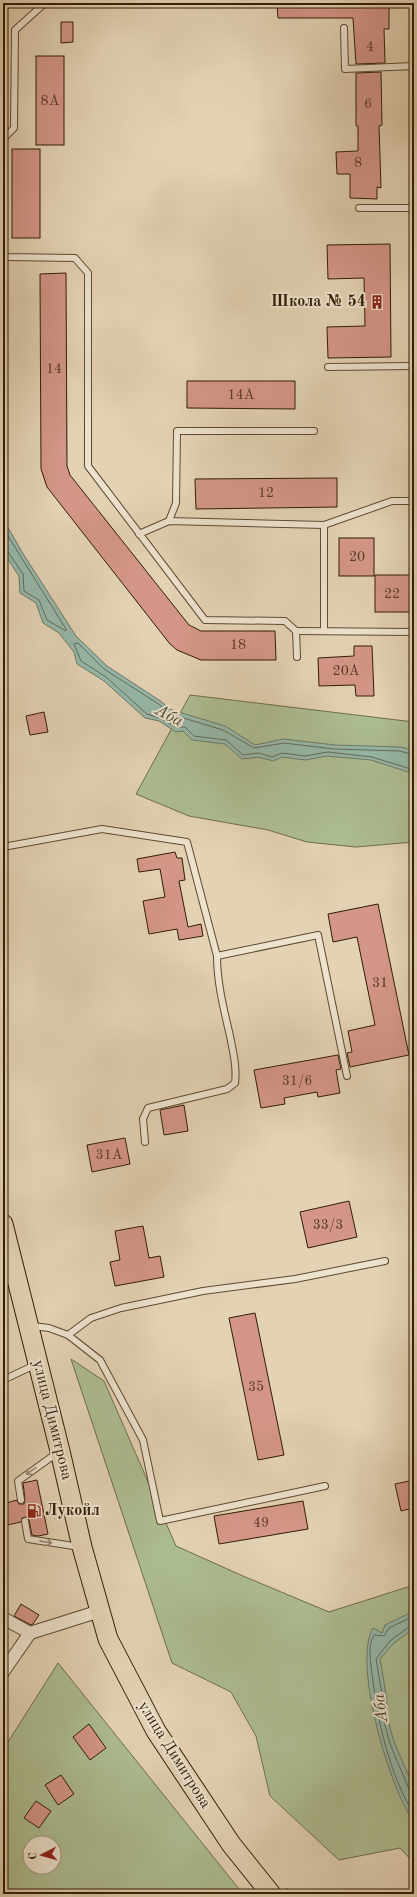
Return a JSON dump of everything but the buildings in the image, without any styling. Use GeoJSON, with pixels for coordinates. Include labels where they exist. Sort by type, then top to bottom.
{"type":"FeatureCollection","features":[{"type":"Feature","properties":{"kind":"main road","name":"улица Димитрова"},"geometry":{"type":"LineString","coordinates":[[3,1225],[60,1451],[82,1547],[108,1639],[156,1732],[232,1844],[271,1894]]}},
{"type":"Feature","properties":{"kind":"street"},"geometry":{"type":"LineString","coordinates":[[3,1672],[30,1633],[100,1611]]}},
{"type":"Feature","properties":{"kind":"street"},"geometry":{"type":"LineString","coordinates":[[3,1618],[30,1633]]}},
{"type":"Feature","properties":{"kind":"lane"},"geometry":{"type":"LineString","coordinates":[[3,138],[14,128],[15,30],[45,3]]}},
{"type":"Feature","properties":{"kind":"lane"},"geometry":{"type":"LineString","coordinates":[[344,28],[345,69],[414,66]]}},
{"type":"Feature","properties":{"kind":"lane"},"geometry":{"type":"LineString","coordinates":[[359,208],[414,208]]}},
{"type":"Feature","properties":{"kind":"lane"},"geometry":{"type":"LineString","coordinates":[[3,254],[6,257],[75,258],[88,273],[88,466],[205,620],[285,622],[296,631],[414,632]]}},
{"type":"Feature","properties":{"kind":"lane"},"geometry":{"type":"LineString","coordinates":[[328,367],[414,366]]}},
{"type":"Feature","properties":{"kind":"lane"},"geometry":{"type":"LineString","coordinates":[[169,521],[176,503],[177,431],[314,431]]}},
{"type":"Feature","properties":{"kind":"lane"},"geometry":{"type":"LineString","coordinates":[[139,534],[169,521],[324,525],[392,502],[414,502]]}},
{"type":"Feature","properties":{"kind":"lane"},"geometry":{"type":"LineString","coordinates":[[324,525],[324,631]]}},
{"type":"Feature","properties":{"kind":"lane"},"geometry":{"type":"LineString","coordinates":[[296,631],[297,657]]}},
{"type":"Feature","properties":{"kind":"lane"},"geometry":{"type":"LineString","coordinates":[[3,847],[102,829],[187,842],[217,956],[217,976],[234,1058],[236,1073],[235,1083],[227,1089],[148,1108],[143,1119],[145,1142]]}},
{"type":"Feature","properties":{"kind":"lane"},"geometry":{"type":"LineString","coordinates":[[217,956],[318,935],[347,1076]]}},
{"type":"Feature","properties":{"kind":"lane"},"geometry":{"type":"LineString","coordinates":[[68,1335],[91,1318],[121,1308],[203,1291],[294,1279],[385,1261]]}},
{"type":"Feature","properties":{"kind":"lane"},"geometry":{"type":"LineString","coordinates":[[29,1326],[49,1328],[68,1335],[100,1360],[143,1440],[160,1521],[325,1486]]}},
{"type":"Feature","properties":{"kind":"lane"},"geometry":{"type":"LineString","coordinates":[[3,1380],[38,1364]]}},
{"type":"Feature","properties":{"kind":"lane"},"geometry":{"type":"LineString","coordinates":[[21,1500],[18,1481],[60,1451]]}},
{"type":"Feature","properties":{"kind":"lane"},"geometry":{"type":"LineString","coordinates":[[25,1521],[28,1539],[82,1547]]}},
{"type":"Feature","properties":{"kind":"shaded area"},"geometry":{"type":"Polygon","coordinates":[[[190,695],[414,722],[414,842],[356,847],[307,842],[268,830],[189,816],[136,794],[190,695]]]}},
{"type":"Feature","properties":{"kind":"shaded area"},"geometry":{"type":"Polygon","coordinates":[[[71,1359],[104,1381],[176,1546],[329,1612],[414,1585],[414,1863],[400,1848],[339,1860],[270,1796],[256,1736],[231,1692],[172,1663],[71,1359]]]}},
{"type":"Feature","properties":{"kind":"shaded area"},"geometry":{"type":"Polygon","coordinates":[[[58,1663],[243,1894],[3,1894],[3,1750],[58,1663]]]}},
{"type":"Feature","properties":{"kind":"water","name":"Аба"},"geometry":{"type":"Polygon","coordinates":[[[3,519],[22,552],[76,636],[107,666],[162,702],[169,709],[225,726],[255,745],[283,739],[335,745],[401,747],[414,751],[414,774],[371,760],[327,756],[305,760],[282,757],[273,761],[258,757],[242,759],[225,744],[192,740],[183,731],[176,732],[159,721],[145,718],[104,681],[77,664],[74,652],[59,633],[43,623],[36,603],[20,593],[19,576],[3,552],[3,519]]]}},
{"type":"Feature","properties":{"kind":"water","name":"Аба"},"geometry":{"type":"Polygon","coordinates":[[[414,1611],[414,1628],[393,1644],[380,1659],[387,1700],[386,1713],[394,1742],[410,1779],[414,1795],[414,1822],[404,1806],[385,1756],[370,1696],[367,1669],[368,1645],[373,1628],[382,1633],[385,1625],[414,1611]]]}},
{"type":"Feature","properties":{"kind":"place","name":"Школа № 54"},"geometry":{"type":"Point","coordinates":[377,302]}},
{"type":"Feature","properties":{"kind":"place","name":"Лукойл"},"geometry":{"type":"Point","coordinates":[34,1511]}}]}
